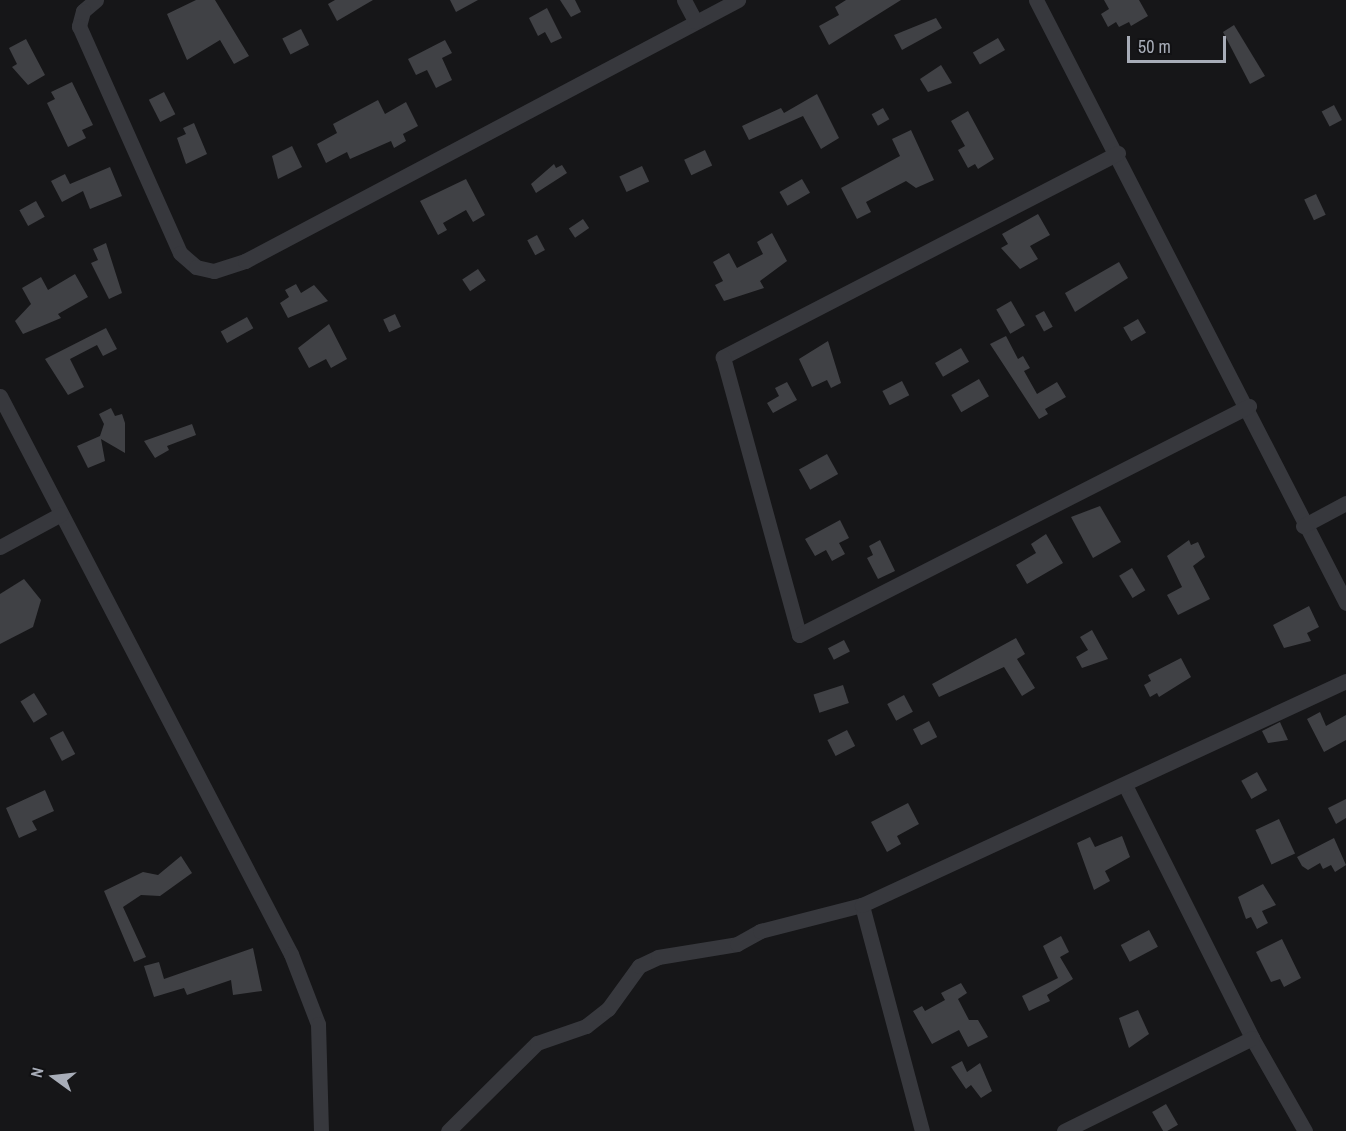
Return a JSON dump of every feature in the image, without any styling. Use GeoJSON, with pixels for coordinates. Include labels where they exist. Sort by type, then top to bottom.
{"type":"FeatureCollection","features":[{"type":"Feature","properties":{"kind":"street"},"geometry":{"type":"LineString","coordinates":[[96,0],[84,11],[79,26],[180,253],[196,267],[214,271],[244,261],[738,0]]}},
{"type":"Feature","properties":{"kind":"street"},"geometry":{"type":"LineString","coordinates":[[684,0],[695,21]]}},
{"type":"Feature","properties":{"kind":"street"},"geometry":{"type":"LineString","coordinates":[[1036,0],[1249,406],[1303,526],[1346,603]]}},
{"type":"Feature","properties":{"kind":"street"},"geometry":{"type":"LineString","coordinates":[[1118,153],[723,357],[799,635],[1249,406]]}},
{"type":"Feature","properties":{"kind":"street"},"geometry":{"type":"LineString","coordinates":[[0,396],[291,954],[318,1024],[321,1131]]}},
{"type":"Feature","properties":{"kind":"street"},"geometry":{"type":"LineString","coordinates":[[1303,526],[1346,503]]}},
{"type":"Feature","properties":{"kind":"street"},"geometry":{"type":"LineString","coordinates":[[0,547],[61,514]]}},
{"type":"Feature","properties":{"kind":"street"},"geometry":{"type":"LineString","coordinates":[[448,1131],[537,1043],[586,1026],[608,1009],[639,966],[658,957],[737,944],[760,931],[862,905],[1346,681]]}},
{"type":"Feature","properties":{"kind":"street"},"geometry":{"type":"LineString","coordinates":[[1125,785],[1252,1038],[1305,1131]]}},
{"type":"Feature","properties":{"kind":"street"},"geometry":{"type":"LineString","coordinates":[[862,905],[922,1131]]}},
{"type":"Feature","properties":{"kind":"street"},"geometry":{"type":"LineString","coordinates":[[1064,1131],[1252,1038]]}},
{"type":"Feature","properties":{"kind":"building"},"geometry":{"type":"Polygon","coordinates":[[[196,0],[215,0],[249,56],[234,64],[220,40],[187,60],[167,14],[196,0]]]}},
{"type":"Feature","properties":{"kind":"building"},"geometry":{"type":"Polygon","coordinates":[[[335,0],[373,0],[337,21],[328,4],[335,0]]]}},
{"type":"Feature","properties":{"kind":"building"},"geometry":{"type":"Polygon","coordinates":[[[450,0],[478,0],[456,12],[450,0]]]}},
{"type":"Feature","properties":{"kind":"building"},"geometry":{"type":"Polygon","coordinates":[[[560,0],[575,0],[581,12],[571,17],[560,0]]]}},
{"type":"Feature","properties":{"kind":"building"},"geometry":{"type":"Polygon","coordinates":[[[846,0],[901,0],[829,45],[819,26],[839,15],[835,7],[846,0]]]}},
{"type":"Feature","properties":{"kind":"building"},"geometry":{"type":"Polygon","coordinates":[[[1104,0],[1139,0],[1148,16],[1131,26],[1129,22],[1119,27],[1116,22],[1108,27],[1101,14],[1109,9],[1104,0]]]}},
{"type":"Feature","properties":{"kind":"building"},"geometry":{"type":"Polygon","coordinates":[[[547,8],[562,38],[551,43],[545,32],[538,36],[529,18],[547,8]]]}},
{"type":"Feature","properties":{"kind":"building"},"geometry":{"type":"Polygon","coordinates":[[[936,18],[942,28],[902,50],[894,35],[936,18]]]}},
{"type":"Feature","properties":{"kind":"building"},"geometry":{"type":"Polygon","coordinates":[[[1234,25],[1265,76],[1250,84],[1223,32],[1234,25]]]}},
{"type":"Feature","properties":{"kind":"building"},"geometry":{"type":"Polygon","coordinates":[[[301,29],[309,45],[290,55],[282,39],[301,29]]]}},
{"type":"Feature","properties":{"kind":"building"},"geometry":{"type":"Polygon","coordinates":[[[998,38],[1005,50],[980,65],[973,52],[998,38]]]}},
{"type":"Feature","properties":{"kind":"building"},"geometry":{"type":"Polygon","coordinates":[[[26,39],[45,75],[28,85],[12,67],[17,64],[9,48],[26,39]]]}},
{"type":"Feature","properties":{"kind":"building"},"geometry":{"type":"Polygon","coordinates":[[[445,40],[452,53],[442,58],[452,80],[436,88],[427,70],[416,75],[408,59],[445,40]]]}},
{"type":"Feature","properties":{"kind":"building"},"geometry":{"type":"Polygon","coordinates":[[[941,65],[952,83],[928,92],[920,79],[941,65]]]}},
{"type":"Feature","properties":{"kind":"building"},"geometry":{"type":"Polygon","coordinates":[[[72,82],[93,125],[82,130],[86,138],[68,147],[47,103],[55,99],[51,92],[72,82]]]}},
{"type":"Feature","properties":{"kind":"building"},"geometry":{"type":"Polygon","coordinates":[[[164,92],[175,114],[160,122],[149,100],[164,92]]]}},
{"type":"Feature","properties":{"kind":"building"},"geometry":{"type":"Polygon","coordinates":[[[817,94],[839,138],[821,149],[803,116],[749,140],[742,126],[781,108],[784,113],[817,94]]]}},
{"type":"Feature","properties":{"kind":"building"},"geometry":{"type":"Polygon","coordinates":[[[378,100],[385,114],[406,102],[418,126],[403,134],[406,141],[394,148],[391,141],[350,159],[347,152],[326,163],[317,144],[337,133],[333,124],[378,100]]]}},
{"type":"Feature","properties":{"kind":"building"},"geometry":{"type":"Polygon","coordinates":[[[1334,105],[1342,120],[1330,127],[1322,112],[1334,105]]]}},
{"type":"Feature","properties":{"kind":"building"},"geometry":{"type":"Polygon","coordinates":[[[883,108],[889,119],[878,126],[872,114],[883,108]]]}},
{"type":"Feature","properties":{"kind":"building"},"geometry":{"type":"Polygon","coordinates":[[[968,111],[994,159],[978,169],[975,164],[968,168],[958,150],[965,146],[951,121],[968,111]]]}},
{"type":"Feature","properties":{"kind":"building"},"geometry":{"type":"Polygon","coordinates":[[[194,123],[207,154],[186,164],[177,138],[186,134],[183,128],[194,123]]]}},
{"type":"Feature","properties":{"kind":"building"},"geometry":{"type":"Polygon","coordinates":[[[911,130],[934,180],[916,188],[906,181],[866,202],[871,212],[857,219],[841,188],[900,156],[892,139],[911,130]]]}},
{"type":"Feature","properties":{"kind":"building"},"geometry":{"type":"Polygon","coordinates":[[[292,146],[302,167],[278,179],[272,156],[292,146]]]}},
{"type":"Feature","properties":{"kind":"building"},"geometry":{"type":"Polygon","coordinates":[[[705,150],[712,165],[691,175],[684,160],[705,150]]]}},
{"type":"Feature","properties":{"kind":"building"},"geometry":{"type":"Polygon","coordinates":[[[554,164],[556,168],[562,165],[567,173],[536,193],[531,184],[554,164]]]}},
{"type":"Feature","properties":{"kind":"building"},"geometry":{"type":"Polygon","coordinates":[[[642,166],[649,181],[627,192],[619,177],[642,166]]]}},
{"type":"Feature","properties":{"kind":"building"},"geometry":{"type":"Polygon","coordinates":[[[110,167],[122,196],[90,209],[83,191],[62,202],[51,181],[65,174],[70,184],[110,167]]]}},
{"type":"Feature","properties":{"kind":"building"},"geometry":{"type":"Polygon","coordinates":[[[466,179],[485,215],[473,222],[466,210],[443,223],[447,230],[438,235],[420,201],[466,179]]]}},
{"type":"Feature","properties":{"kind":"building"},"geometry":{"type":"Polygon","coordinates":[[[802,179],[810,193],[787,206],[779,192],[802,179]]]}},
{"type":"Feature","properties":{"kind":"building"},"geometry":{"type":"Polygon","coordinates":[[[1316,194],[1326,215],[1314,220],[1304,199],[1316,194]]]}},
{"type":"Feature","properties":{"kind":"building"},"geometry":{"type":"Polygon","coordinates":[[[36,201],[45,217],[28,226],[19,210],[36,201]]]}},
{"type":"Feature","properties":{"kind":"building"},"geometry":{"type":"Polygon","coordinates":[[[1038,214],[1050,235],[1030,246],[1038,259],[1020,269],[1001,248],[1008,244],[1002,234],[1038,214]]]}},
{"type":"Feature","properties":{"kind":"building"},"geometry":{"type":"Polygon","coordinates":[[[583,219],[589,228],[575,238],[569,229],[583,219]]]}},
{"type":"Feature","properties":{"kind":"building"},"geometry":{"type":"Polygon","coordinates":[[[772,233],[787,261],[760,281],[764,288],[724,301],[715,285],[723,281],[713,262],[729,253],[737,268],[763,254],[757,242],[772,233]]]}},
{"type":"Feature","properties":{"kind":"building"},"geometry":{"type":"Polygon","coordinates":[[[537,235],[545,250],[535,255],[527,240],[537,235]]]}},
{"type":"Feature","properties":{"kind":"building"},"geometry":{"type":"Polygon","coordinates":[[[106,243],[122,293],[109,299],[91,263],[98,260],[93,249],[106,243]]]}},
{"type":"Feature","properties":{"kind":"building"},"geometry":{"type":"Polygon","coordinates":[[[1119,262],[1128,278],[1075,312],[1065,293],[1119,262]]]}},
{"type":"Feature","properties":{"kind":"building"},"geometry":{"type":"Polygon","coordinates":[[[478,269],[486,281],[470,291],[462,280],[478,269]]]}},
{"type":"Feature","properties":{"kind":"building"},"geometry":{"type":"Polygon","coordinates":[[[75,274],[88,297],[58,314],[61,318],[23,334],[15,321],[31,304],[22,288],[41,277],[48,290],[75,274]]]}},
{"type":"Feature","properties":{"kind":"building"},"geometry":{"type":"Polygon","coordinates":[[[296,284],[301,293],[314,285],[328,301],[288,318],[280,303],[289,297],[285,290],[296,284]]]}},
{"type":"Feature","properties":{"kind":"building"},"geometry":{"type":"Polygon","coordinates":[[[1011,301],[1025,325],[1010,334],[996,310],[1011,301]]]}},
{"type":"Feature","properties":{"kind":"building"},"geometry":{"type":"Polygon","coordinates":[[[1044,311],[1053,327],[1044,332],[1035,316],[1044,311]]]}},
{"type":"Feature","properties":{"kind":"building"},"geometry":{"type":"Polygon","coordinates":[[[395,314],[401,327],[389,332],[383,319],[395,314]]]}},
{"type":"Feature","properties":{"kind":"building"},"geometry":{"type":"Polygon","coordinates":[[[247,317],[253,328],[227,343],[221,332],[247,317]]]}},
{"type":"Feature","properties":{"kind":"building"},"geometry":{"type":"Polygon","coordinates":[[[1138,319],[1146,333],[1131,341],[1123,328],[1138,319]]]}},
{"type":"Feature","properties":{"kind":"building"},"geometry":{"type":"Polygon","coordinates":[[[329,324],[347,359],[331,368],[326,359],[309,368],[298,348],[329,324]]]}},
{"type":"Feature","properties":{"kind":"building"},"geometry":{"type":"Polygon","coordinates":[[[106,328],[117,349],[103,356],[97,345],[70,359],[84,387],[68,395],[45,359],[106,328]]]}},
{"type":"Feature","properties":{"kind":"building"},"geometry":{"type":"Polygon","coordinates":[[[1006,336],[1018,359],[1023,356],[1030,368],[1024,371],[1037,394],[1057,382],[1066,397],[1045,409],[1048,414],[1039,419],[990,344],[1006,336]]]}},
{"type":"Feature","properties":{"kind":"building"},"geometry":{"type":"Polygon","coordinates":[[[828,341],[841,383],[831,388],[827,380],[812,387],[799,359],[828,341]]]}},
{"type":"Feature","properties":{"kind":"building"},"geometry":{"type":"Polygon","coordinates":[[[961,348],[969,362],[943,377],[935,363],[961,348]]]}},
{"type":"Feature","properties":{"kind":"building"},"geometry":{"type":"Polygon","coordinates":[[[979,379],[989,396],[961,412],[951,395],[979,379]]]}},
{"type":"Feature","properties":{"kind":"building"},"geometry":{"type":"Polygon","coordinates":[[[902,381],[909,395],[890,405],[882,391],[902,381]]]}},
{"type":"Feature","properties":{"kind":"building"},"geometry":{"type":"Polygon","coordinates":[[[787,382],[797,400],[773,413],[767,403],[779,396],[775,388],[787,382]]]}},
{"type":"Feature","properties":{"kind":"building"},"geometry":{"type":"Polygon","coordinates":[[[111,408],[115,416],[122,414],[125,423],[125,453],[101,439],[105,461],[88,468],[77,446],[100,436],[104,424],[99,414],[111,408]]]}},
{"type":"Feature","properties":{"kind":"building"},"geometry":{"type":"Polygon","coordinates":[[[192,424],[196,435],[167,446],[169,450],[155,458],[144,441],[192,424]]]}},
{"type":"Feature","properties":{"kind":"building"},"geometry":{"type":"Polygon","coordinates":[[[827,454],[838,474],[810,490],[799,470],[827,454]]]}},
{"type":"Feature","properties":{"kind":"building"},"geometry":{"type":"Polygon","coordinates":[[[1100,506],[1121,542],[1093,558],[1071,517],[1100,506]]]}},
{"type":"Feature","properties":{"kind":"building"},"geometry":{"type":"Polygon","coordinates":[[[840,520],[849,538],[839,543],[845,554],[832,561],[826,550],[815,556],[805,539],[840,520]]]}},
{"type":"Feature","properties":{"kind":"building"},"geometry":{"type":"Polygon","coordinates":[[[1046,534],[1063,563],[1027,584],[1016,565],[1036,553],[1031,544],[1046,534]]]}},
{"type":"Feature","properties":{"kind":"building"},"geometry":{"type":"Polygon","coordinates":[[[880,540],[895,571],[878,579],[867,558],[873,555],[869,546],[880,540]]]}},
{"type":"Feature","properties":{"kind":"building"},"geometry":{"type":"Polygon","coordinates":[[[1189,540],[1191,545],[1198,542],[1205,557],[1193,566],[1210,599],[1178,615],[1167,595],[1182,587],[1167,556],[1189,540]]]}},
{"type":"Feature","properties":{"kind":"building"},"geometry":{"type":"Polygon","coordinates":[[[1132,568],[1145,590],[1133,598],[1119,576],[1132,568]]]}},
{"type":"Feature","properties":{"kind":"building"},"geometry":{"type":"Polygon","coordinates":[[[24,579],[41,600],[33,627],[0,644],[0,594],[24,579]]]}},
{"type":"Feature","properties":{"kind":"building"},"geometry":{"type":"Polygon","coordinates":[[[1309,606],[1319,627],[1307,633],[1311,641],[1284,648],[1273,625],[1309,606]]]}},
{"type":"Feature","properties":{"kind":"building"},"geometry":{"type":"Polygon","coordinates":[[[1092,630],[1108,659],[1082,668],[1076,657],[1088,650],[1080,637],[1092,630]]]}},
{"type":"Feature","properties":{"kind":"building"},"geometry":{"type":"Polygon","coordinates":[[[1016,638],[1025,654],[1017,659],[1035,688],[1022,696],[1004,667],[939,697],[932,684],[1016,638]]]}},
{"type":"Feature","properties":{"kind":"building"},"geometry":{"type":"Polygon","coordinates":[[[844,640],[850,652],[834,660],[828,648],[844,640]]]}},
{"type":"Feature","properties":{"kind":"building"},"geometry":{"type":"Polygon","coordinates":[[[1181,658],[1191,677],[1159,697],[1157,693],[1150,697],[1144,685],[1151,681],[1148,675],[1181,658]]]}},
{"type":"Feature","properties":{"kind":"building"},"geometry":{"type":"Polygon","coordinates":[[[843,685],[849,703],[819,713],[814,695],[843,685]]]}},
{"type":"Feature","properties":{"kind":"building"},"geometry":{"type":"Polygon","coordinates":[[[34,693],[47,714],[34,723],[20,701],[34,693]]]}},
{"type":"Feature","properties":{"kind":"building"},"geometry":{"type":"Polygon","coordinates":[[[904,695],[913,712],[896,721],[887,704],[904,695]]]}},
{"type":"Feature","properties":{"kind":"building"},"geometry":{"type":"Polygon","coordinates":[[[1320,712],[1326,726],[1346,715],[1346,740],[1324,752],[1307,719],[1320,712]]]}},
{"type":"Feature","properties":{"kind":"building"},"geometry":{"type":"Polygon","coordinates":[[[929,721],[937,737],[921,745],[913,729],[929,721]]]}},
{"type":"Feature","properties":{"kind":"building"},"geometry":{"type":"Polygon","coordinates":[[[1280,722],[1288,740],[1268,743],[1262,731],[1280,722]]]}},
{"type":"Feature","properties":{"kind":"building"},"geometry":{"type":"Polygon","coordinates":[[[847,730],[855,746],[836,756],[827,740],[847,730]]]}},
{"type":"Feature","properties":{"kind":"building"},"geometry":{"type":"Polygon","coordinates":[[[63,731],[75,754],[62,761],[50,738],[63,731]]]}},
{"type":"Feature","properties":{"kind":"building"},"geometry":{"type":"Polygon","coordinates":[[[1257,772],[1267,790],[1251,799],[1241,781],[1257,772]]]}},
{"type":"Feature","properties":{"kind":"building"},"geometry":{"type":"Polygon","coordinates":[[[45,790],[54,811],[32,821],[37,830],[19,838],[6,808],[45,790]]]}},
{"type":"Feature","properties":{"kind":"building"},"geometry":{"type":"Polygon","coordinates":[[[1346,799],[1346,818],[1336,824],[1328,808],[1346,799]]]}},
{"type":"Feature","properties":{"kind":"building"},"geometry":{"type":"Polygon","coordinates":[[[908,803],[919,824],[897,836],[901,844],[887,852],[871,822],[908,803]]]}},
{"type":"Feature","properties":{"kind":"building"},"geometry":{"type":"Polygon","coordinates":[[[1279,819],[1295,853],[1271,864],[1255,830],[1279,819]]]}},
{"type":"Feature","properties":{"kind":"building"},"geometry":{"type":"Polygon","coordinates":[[[1122,836],[1130,857],[1105,871],[1110,881],[1094,890],[1077,843],[1090,837],[1095,847],[1122,836]]]}},
{"type":"Feature","properties":{"kind":"building"},"geometry":{"type":"Polygon","coordinates":[[[1334,838],[1346,865],[1335,872],[1331,865],[1323,869],[1320,863],[1308,870],[1302,866],[1297,857],[1334,838]]]}},
{"type":"Feature","properties":{"kind":"building"},"geometry":{"type":"Polygon","coordinates":[[[181,856],[192,873],[160,896],[141,895],[123,907],[146,957],[134,962],[104,891],[143,872],[158,875],[181,856]]]}},
{"type":"Feature","properties":{"kind":"building"},"geometry":{"type":"Polygon","coordinates":[[[1263,884],[1276,905],[1262,911],[1268,923],[1257,929],[1251,917],[1246,919],[1238,897],[1263,884]]]}},
{"type":"Feature","properties":{"kind":"building"},"geometry":{"type":"Polygon","coordinates":[[[1149,930],[1158,947],[1130,962],[1121,945],[1149,930]]]}},
{"type":"Feature","properties":{"kind":"building"},"geometry":{"type":"Polygon","coordinates":[[[1061,936],[1069,952],[1060,957],[1073,979],[1047,995],[1050,1001],[1029,1011],[1022,996],[1058,978],[1043,946],[1061,936]]]}},
{"type":"Feature","properties":{"kind":"building"},"geometry":{"type":"Polygon","coordinates":[[[1282,939],[1301,978],[1284,987],[1280,979],[1271,982],[1256,952],[1282,939]]]}},
{"type":"Feature","properties":{"kind":"building"},"geometry":{"type":"Polygon","coordinates":[[[253,948],[262,991],[233,995],[231,980],[187,995],[184,988],[154,997],[144,966],[159,962],[164,979],[253,948]]]}},
{"type":"Feature","properties":{"kind":"building"},"geometry":{"type":"Polygon","coordinates":[[[961,983],[967,993],[958,999],[969,1020],[978,1020],[988,1037],[968,1047],[959,1030],[932,1044],[913,1011],[922,1006],[925,1011],[945,1000],[941,993],[961,983]]]}},
{"type":"Feature","properties":{"kind":"building"},"geometry":{"type":"Polygon","coordinates":[[[1138,1010],[1149,1034],[1129,1048],[1119,1018],[1138,1010]]]}},
{"type":"Feature","properties":{"kind":"building"},"geometry":{"type":"Polygon","coordinates":[[[962,1061],[967,1072],[980,1063],[992,1091],[981,1098],[971,1085],[966,1089],[951,1067],[962,1061]]]}},
{"type":"Feature","properties":{"kind":"building"},"geometry":{"type":"Polygon","coordinates":[[[1166,1104],[1178,1125],[1163,1131],[1152,1112],[1166,1104]]]}}]}
